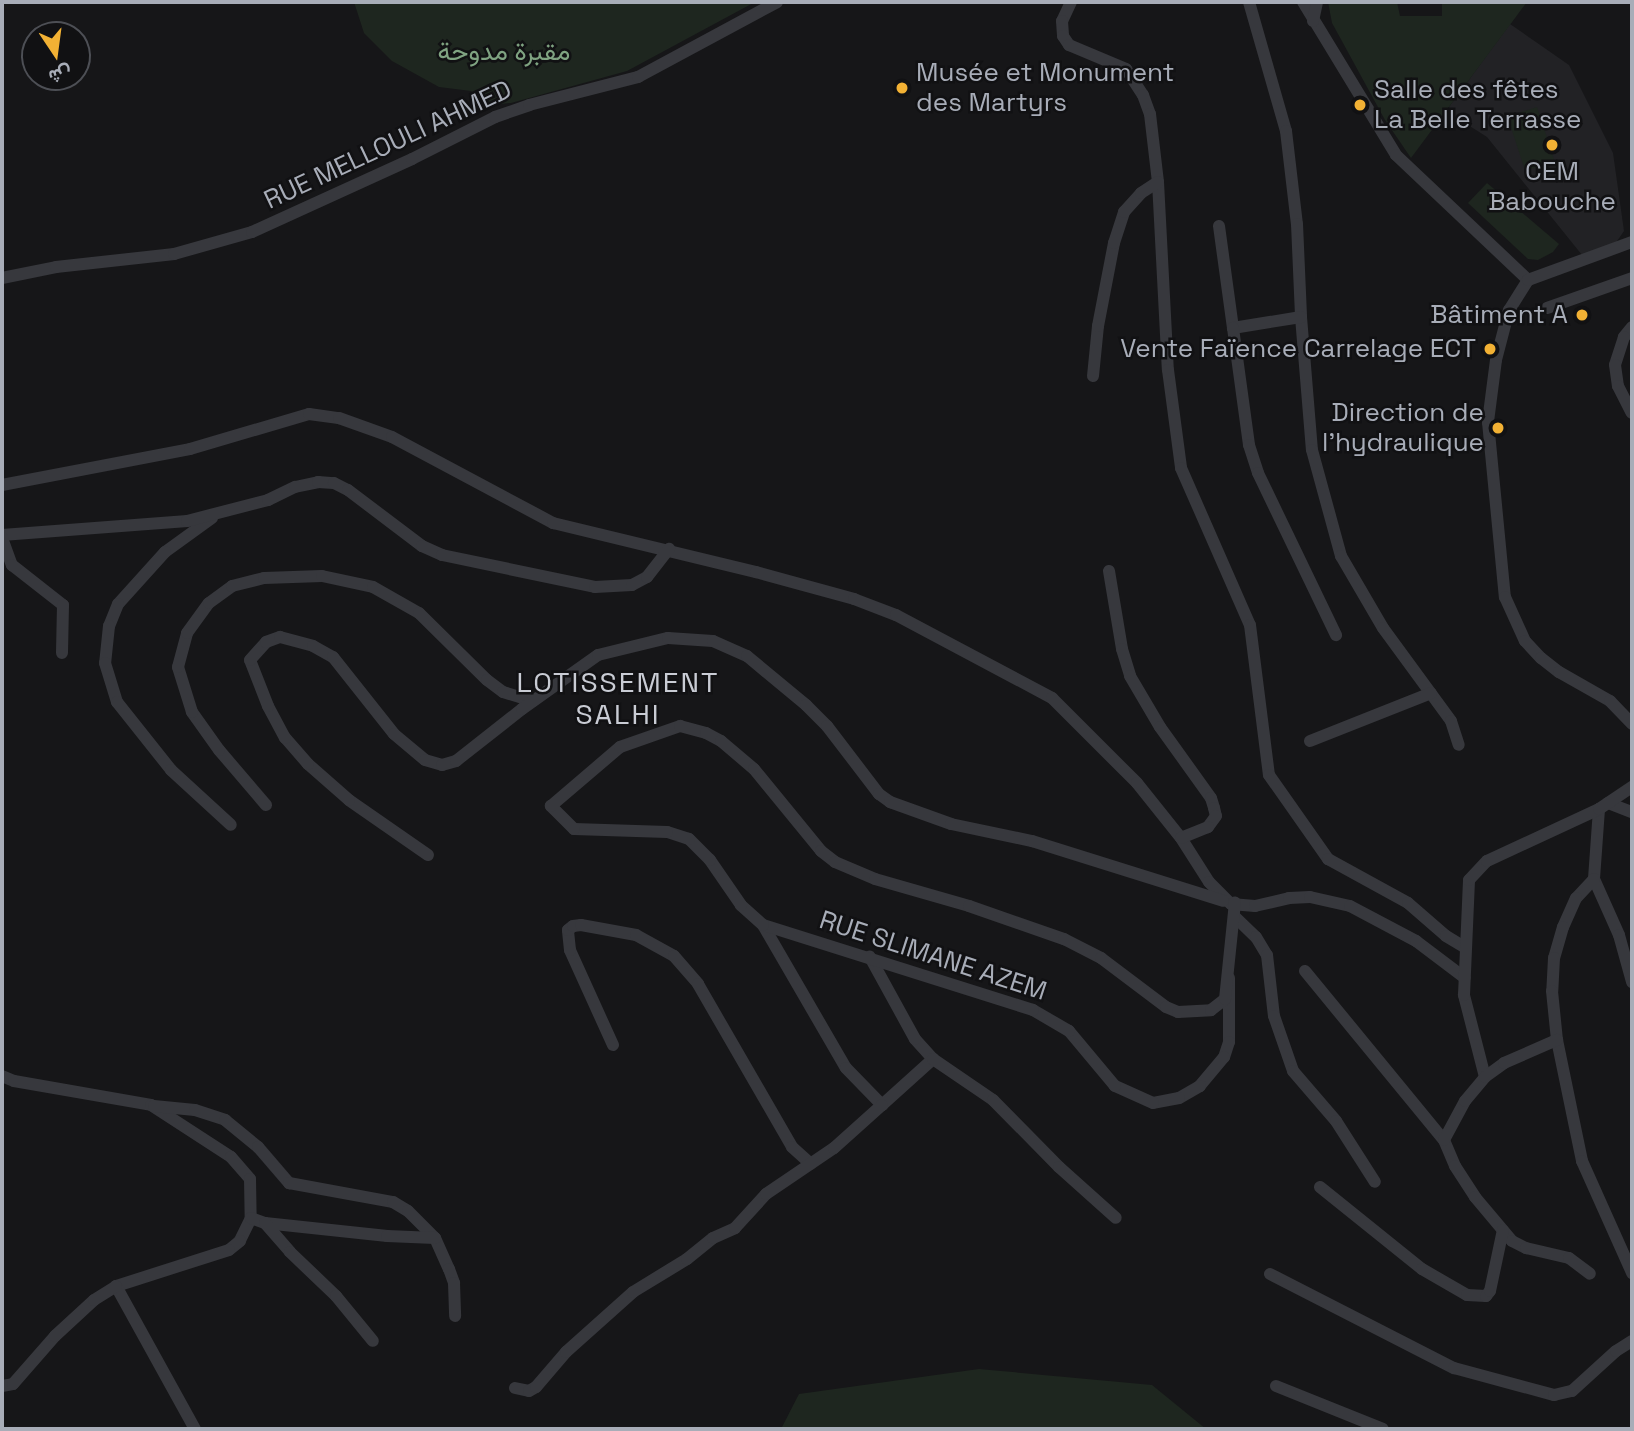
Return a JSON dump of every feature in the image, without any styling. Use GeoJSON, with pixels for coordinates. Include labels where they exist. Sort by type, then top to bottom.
{"type":"FeatureCollection","features":[{"type":"Feature","properties":{"kind":"street","name":"RUE MELLOULI AHMED"},"geometry":{"type":"LineString","coordinates":[[2,278],[56,267],[174,254],[252,232],[495,117],[529,105],[639,77],[777,2]]}},
{"type":"Feature","properties":{"kind":"street"},"geometry":{"type":"LineString","coordinates":[[1071,2],[1062,21],[1063,36],[1069,45],[1126,69],[1143,95],[1150,114],[1158,182],[1168,370],[1181,468],[1250,625],[1269,775],[1328,859],[1408,903],[1446,936],[1466,948]]}},
{"type":"Feature","properties":{"kind":"street"},"geometry":{"type":"LineString","coordinates":[[1249,2],[1286,131],[1297,224],[1301,317],[1312,450],[1341,556],[1383,628],[1451,720],[1459,745]]}},
{"type":"Feature","properties":{"kind":"street"},"geometry":{"type":"LineString","coordinates":[[1303,2],[1396,155],[1528,280]]}},
{"type":"Feature","properties":{"kind":"street"},"geometry":{"type":"LineString","coordinates":[[1313,20],[1317,2]]}},
{"type":"Feature","properties":{"kind":"street"},"geometry":{"type":"LineString","coordinates":[[1093,376],[1098,327],[1114,243],[1124,212],[1132,201],[1158,182]]}},
{"type":"Feature","properties":{"kind":"street"},"geometry":{"type":"LineString","coordinates":[[1219,226],[1249,445],[1258,473],[1336,635]]}},
{"type":"Feature","properties":{"kind":"street"},"geometry":{"type":"LineString","coordinates":[[1632,242],[1528,280],[1509,310],[1496,360],[1488,422],[1505,597],[1525,641],[1559,672],[1610,701],[1632,724]]}},
{"type":"Feature","properties":{"kind":"street"},"geometry":{"type":"LineString","coordinates":[[1547,308],[1632,278]]}},
{"type":"Feature","properties":{"kind":"street"},"geometry":{"type":"LineString","coordinates":[[1233,328],[1301,317]]}},
{"type":"Feature","properties":{"kind":"street"},"geometry":{"type":"LineString","coordinates":[[1632,327],[1618,350],[1615,374],[1632,413]]}},
{"type":"Feature","properties":{"kind":"street"},"geometry":{"type":"LineString","coordinates":[[2,485],[190,449],[291,418],[324,414],[393,437],[553,523],[669,549],[854,599],[896,615],[1028,684],[1072,715],[1137,783],[1181,838],[1209,882],[1233,908],[1267,955],[1274,1016],[1293,1071],[1336,1121],[1375,1182]]}},
{"type":"Feature","properties":{"kind":"street"},"geometry":{"type":"LineString","coordinates":[[62,653],[63,606],[12,565],[2,537],[187,521],[268,500],[305,484],[334,483],[348,490],[422,546],[442,555],[594,587],[632,585],[647,577],[669,549]]}},
{"type":"Feature","properties":{"kind":"street"},"geometry":{"type":"LineString","coordinates":[[218,513],[165,552],[132,586],[118,604],[109,626],[104,656],[117,702],[172,770],[231,825]]}},
{"type":"Feature","properties":{"kind":"street"},"geometry":{"type":"LineString","coordinates":[[1109,571],[1122,649],[1130,676],[1160,727],[1211,798],[1214,808],[1216,816],[1208,827],[1181,838]]}},
{"type":"Feature","properties":{"kind":"street"},"geometry":{"type":"LineString","coordinates":[[266,805],[219,750],[192,712],[178,667],[187,633],[209,603],[232,586],[264,578],[322,576],[373,587],[419,613],[487,680],[503,692],[533,701]]}},
{"type":"Feature","properties":{"kind":"street"},"geometry":{"type":"LineString","coordinates":[[428,855],[380,818],[349,800],[308,764],[285,738],[254,674],[250,660],[258,649],[280,638],[313,646],[333,657],[394,734],[414,753],[434,764],[442,765],[456,761],[585,662],[612,650],[668,638],[713,641],[747,656],[806,705],[827,726],[879,794],[890,802],[951,824],[1002,833],[1094,859],[1233,908],[1310,897],[1350,906],[1416,941],[1465,978]]}},
{"type":"Feature","properties":{"kind":"street"},"geometry":{"type":"LineString","coordinates":[[1310,741],[1431,693]]}},
{"type":"Feature","properties":{"kind":"street","name":"RUE SLIMANE AZEM"},"geometry":{"type":"LineString","coordinates":[[1229,978],[1225,999],[1220,1005],[1193,1013],[1178,1012],[1159,1002],[1101,958],[1063,940],[850,870],[821,851],[754,769],[721,741],[692,728],[680,726],[659,731],[620,747],[551,806],[573,829],[667,832],[689,839],[710,860],[741,905],[763,925],[998,997],[1055,1021],[1084,1046],[1115,1086],[1153,1103],[1179,1098],[1200,1086],[1224,1057],[1229,1042],[1233,908]]}},
{"type":"Feature","properties":{"kind":"street"},"geometry":{"type":"LineString","coordinates":[[1485,1077],[1465,995],[1466,893],[1475,870],[1487,861],[1604,806],[1632,787]]}},
{"type":"Feature","properties":{"kind":"street"},"geometry":{"type":"LineString","coordinates":[[1604,806],[1632,812]]}},
{"type":"Feature","properties":{"kind":"street"},"geometry":{"type":"LineString","coordinates":[[1604,806],[1594,879],[1619,935],[1632,982]]}},
{"type":"Feature","properties":{"kind":"street"},"geometry":{"type":"LineString","coordinates":[[1594,879],[1576,898],[1563,927],[1554,958],[1552,991],[1557,1040],[1582,1161],[1632,1273]]}},
{"type":"Feature","properties":{"kind":"street"},"geometry":{"type":"LineString","coordinates":[[613,1045],[570,950],[568,930],[573,926],[581,925],[636,935],[674,956],[698,984],[792,1147],[811,1164]]}},
{"type":"Feature","properties":{"kind":"street"},"geometry":{"type":"LineString","coordinates":[[763,925],[846,1068],[882,1105]]}},
{"type":"Feature","properties":{"kind":"street"},"geometry":{"type":"LineString","coordinates":[[870,957],[915,1040],[933,1059],[993,1100],[1116,1218]]}},
{"type":"Feature","properties":{"kind":"street"},"geometry":{"type":"LineString","coordinates":[[1305,971],[1444,1140],[1455,1166],[1503,1230],[1526,1248],[1569,1258],[1590,1273]]}},
{"type":"Feature","properties":{"kind":"street"},"geometry":{"type":"LineString","coordinates":[[1444,1140],[1465,1101],[1485,1077],[1504,1063],[1557,1040]]}},
{"type":"Feature","properties":{"kind":"street"},"geometry":{"type":"LineString","coordinates":[[515,1388],[529,1391],[536,1388],[580,1338],[633,1292],[687,1259],[713,1238],[735,1228],[766,1194],[811,1164],[933,1059]]}},
{"type":"Feature","properties":{"kind":"street"},"geometry":{"type":"LineString","coordinates":[[2,1076],[14,1081],[195,1111],[225,1120],[258,1147],[289,1184],[393,1202],[408,1211],[435,1238],[454,1283],[455,1316]]}},
{"type":"Feature","properties":{"kind":"street"},"geometry":{"type":"LineString","coordinates":[[2,1386],[13,1384],[55,1336],[94,1300],[116,1286],[229,1250],[240,1241],[251,1218],[250,1179],[244,1167],[150,1105]]}},
{"type":"Feature","properties":{"kind":"street"},"geometry":{"type":"LineString","coordinates":[[1320,1186],[1422,1269],[1467,1295],[1486,1296],[1490,1292],[1503,1230]]}},
{"type":"Feature","properties":{"kind":"street"},"geometry":{"type":"LineString","coordinates":[[251,1218],[265,1223],[435,1238]]}},
{"type":"Feature","properties":{"kind":"street"},"geometry":{"type":"LineString","coordinates":[[265,1223],[290,1252],[336,1296],[373,1340]]}},
{"type":"Feature","properties":{"kind":"street"},"geometry":{"type":"LineString","coordinates":[[1270,1274],[1454,1368],[1555,1395],[1572,1391],[1616,1351],[1632,1341]]}},
{"type":"Feature","properties":{"kind":"street"},"geometry":{"type":"LineString","coordinates":[[116,1286],[195,1429]]}},
{"type":"Feature","properties":{"kind":"street"},"geometry":{"type":"LineString","coordinates":[[1276,1386],[1383,1429]]}},
{"type":"Feature","properties":{"kind":"shaded area","name":"CEM Babouche"},"geometry":{"type":"Polygon","coordinates":[[[1510,24],[1569,65],[1613,153],[1624,231],[1615,244],[1582,255],[1487,137],[1446,111],[1510,24]]]}},
{"type":"Feature","properties":{"kind":"green space","name":"مقبرة مدوحة"},"geometry":{"type":"Polygon","coordinates":[[[354,2],[755,2],[627,71],[511,103],[489,105],[471,91],[439,87],[392,61],[364,33],[354,2]]]}},
{"type":"Feature","properties":{"kind":"green space"},"geometry":{"type":"Polygon","coordinates":[[[1328,2],[1397,2],[1400,16],[1442,16],[1442,3],[1527,2],[1411,158],[1385,120],[1332,23],[1328,2]]]}},
{"type":"Feature","properties":{"kind":"green space"},"geometry":{"type":"Polygon","coordinates":[[[1537,107],[1555,161],[1525,171],[1508,117],[1537,107]]]}},
{"type":"Feature","properties":{"kind":"green space"},"geometry":{"type":"Polygon","coordinates":[[[1487,183],[1559,244],[1553,252],[1538,260],[1528,259],[1468,203],[1487,183]]]}},
{"type":"Feature","properties":{"kind":"green space"},"geometry":{"type":"Polygon","coordinates":[[[979,1369],[1152,1385],[1206,1429],[781,1429],[799,1394],[979,1369]]]}},
{"type":"Feature","properties":{"kind":"place","name":"Musée et Monument des Martyrs"},"geometry":{"type":"Point","coordinates":[902,88]}},
{"type":"Feature","properties":{"kind":"place","name":"Salle des fêtes La Belle Terrasse"},"geometry":{"type":"Point","coordinates":[1360,105]}},
{"type":"Feature","properties":{"kind":"place","name":"CEM Babouche"},"geometry":{"type":"Point","coordinates":[1552,145]}},
{"type":"Feature","properties":{"kind":"place","name":"Bâtiment A"},"geometry":{"type":"Point","coordinates":[1582,315]}},
{"type":"Feature","properties":{"kind":"place","name":"Vente Faïence Carrelage ECT"},"geometry":{"type":"Point","coordinates":[1490,349]}},
{"type":"Feature","properties":{"kind":"place","name":"Direction de l'hydraulique"},"geometry":{"type":"Point","coordinates":[1498,428]}},
{"type":"Feature","properties":{"kind":"district","name":"LOTISSEMENT SALHI"},"geometry":{"type":"Point","coordinates":[618,698]}}]}
